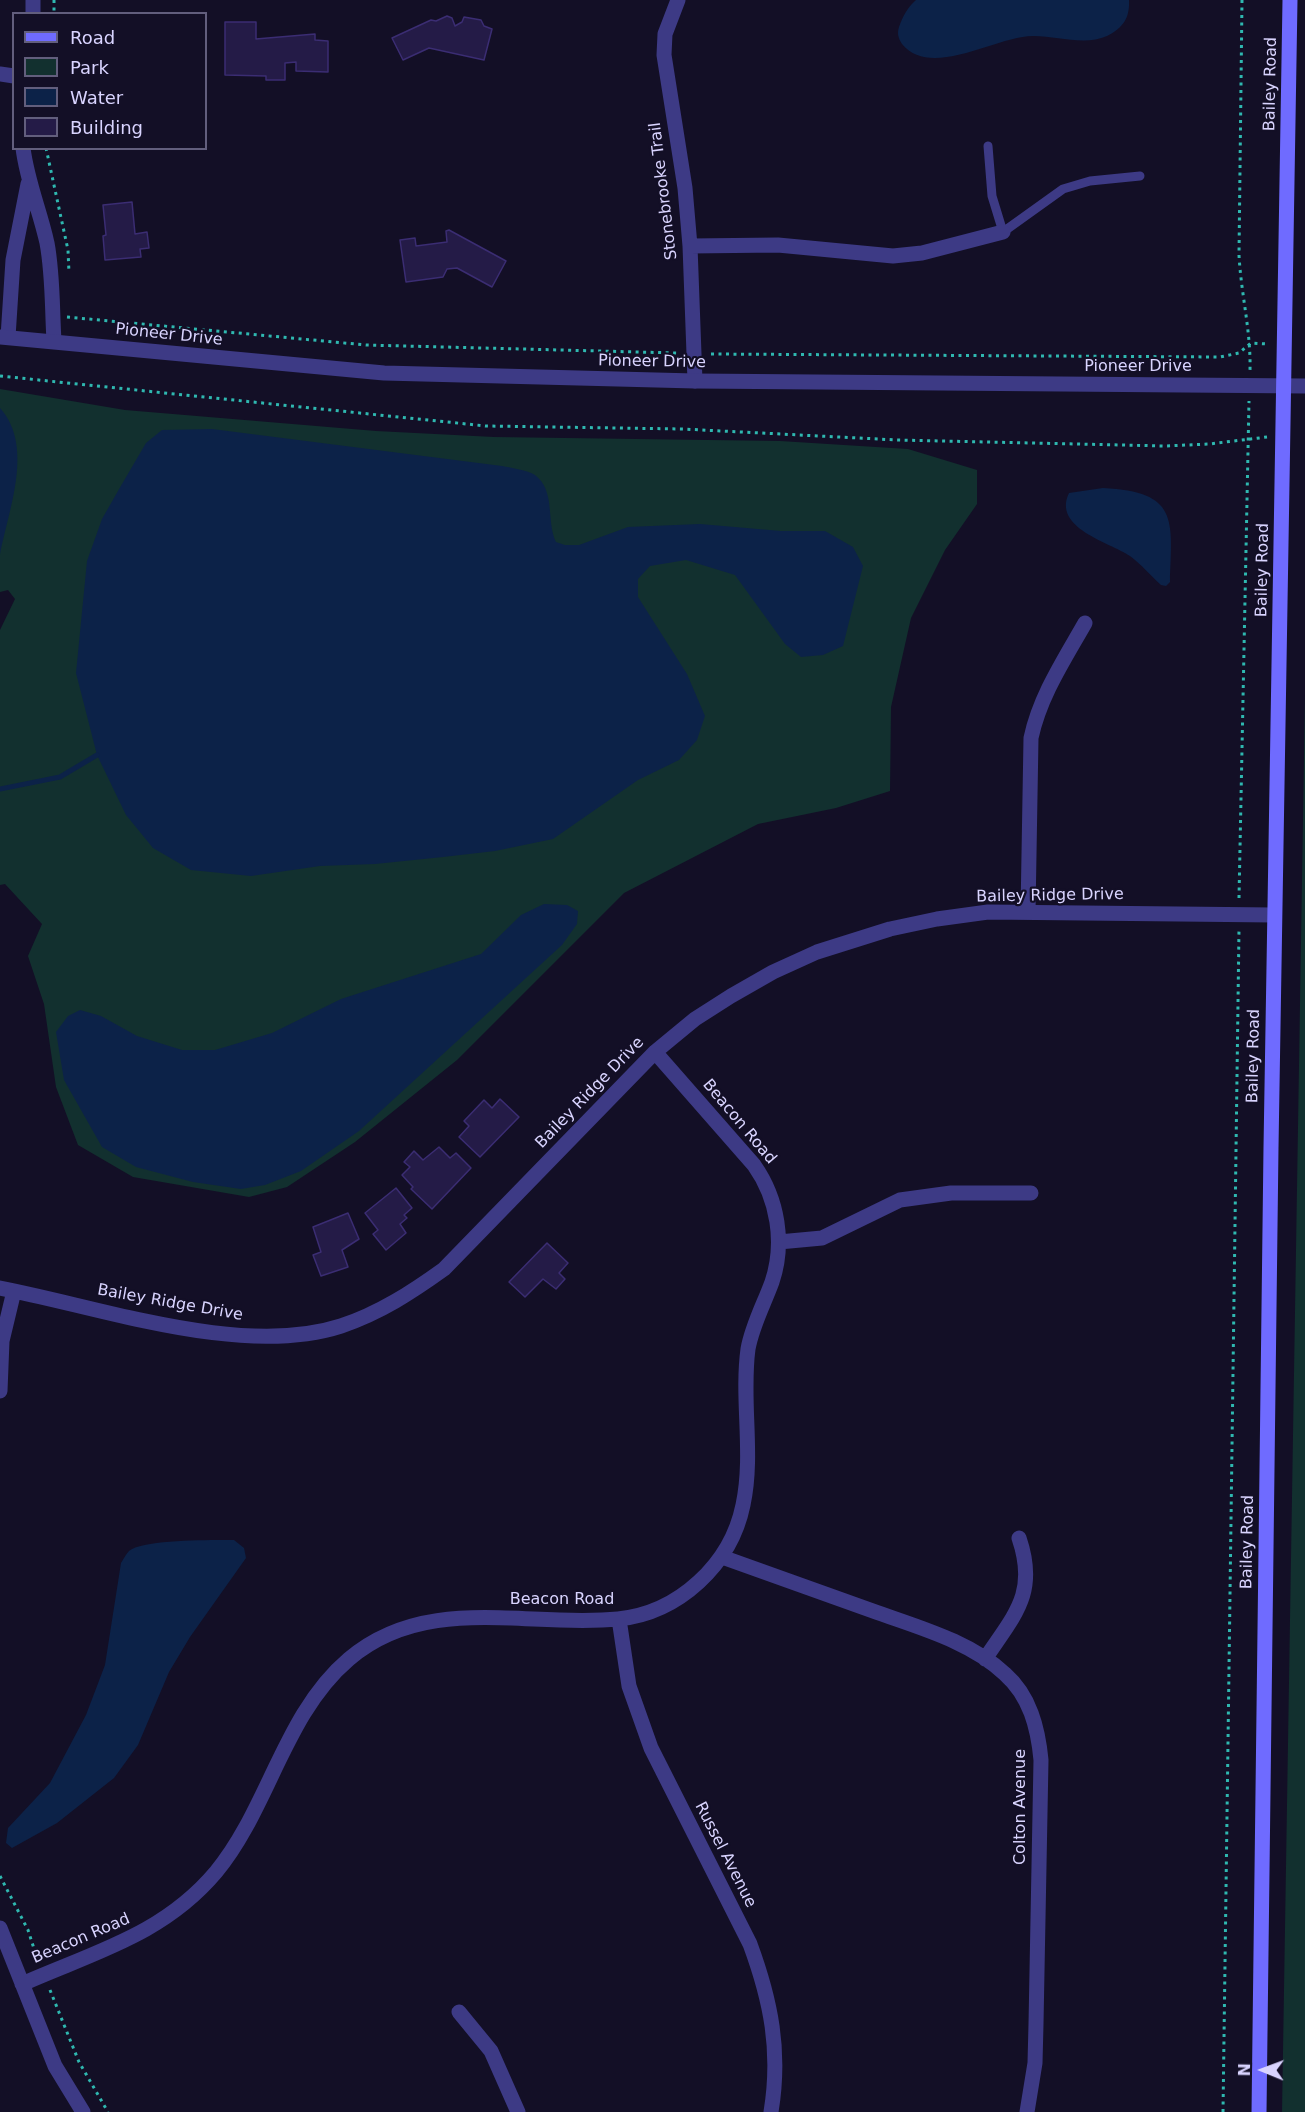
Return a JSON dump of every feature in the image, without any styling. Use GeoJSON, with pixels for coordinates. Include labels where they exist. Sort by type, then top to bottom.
{"type":"FeatureCollection","features":[{"type":"Feature","properties":{"kind":"main road","name":"Bailey Road"},"geometry":{"type":"LineString","coordinates":[[1259,2112],[1274,915],[1290,0]]}},
{"type":"Feature","properties":{"kind":"street","name":"Stonebrooke Trail"},"geometry":{"type":"LineString","coordinates":[[678,0],[665,34],[664,55],[685,188],[690,246],[695,381]]}},
{"type":"Feature","properties":{"kind":"street"},"geometry":{"type":"LineString","coordinates":[[22,150],[28,184],[41,216],[52,271],[54,341]]}},
{"type":"Feature","properties":{"kind":"street"},"geometry":{"type":"LineString","coordinates":[[4,337],[13,260],[28,184]]}},
{"type":"Feature","properties":{"kind":"street"},"geometry":{"type":"LineString","coordinates":[[690,246],[778,245],[893,256],[922,253],[1003,232]]}},
{"type":"Feature","properties":{"kind":"street","name":"Pioneer Drive"},"geometry":{"type":"LineString","coordinates":[[4,337],[384,373],[695,381],[1305,386]]}},
{"type":"Feature","properties":{"kind":"street"},"geometry":{"type":"LineString","coordinates":[[1028,912],[1031,738],[1036,716],[1047,689],[1085,623]]}},
{"type":"Feature","properties":{"kind":"street","name":"Bailey Ridge Drive"},"geometry":{"type":"LineString","coordinates":[[7,1289],[128,1316],[227,1334],[266,1336],[307,1333],[348,1323],[407,1295],[444,1269],[655,1052],[695,1019],[773,972],[816,952],[890,929],[988,912],[1274,915]]}},
{"type":"Feature","properties":{"kind":"street","name":"Beacon Road"},"geometry":{"type":"LineString","coordinates":[[22,1984],[124,1943],[158,1924],[189,1900],[216,1871],[236,1842],[308,1707],[328,1680],[349,1658],[374,1641],[398,1629],[453,1617],[619,1619],[673,1602],[696,1585],[722,1557],[743,1506],[748,1348],[777,1263],[779,1242],[774,1207],[763,1178],[655,1052]]}},
{"type":"Feature","properties":{"kind":"street"},"geometry":{"type":"LineString","coordinates":[[779,1242],[822,1238],[900,1200],[951,1192],[1031,1193]]}},
{"type":"Feature","properties":{"kind":"street"},"geometry":{"type":"LineString","coordinates":[[0,1391],[7,1289]]}},
{"type":"Feature","properties":{"kind":"street"},"geometry":{"type":"LineString","coordinates":[[985,1659],[1015,1614],[1025,1591],[1025,1557],[1019,1538]]}},
{"type":"Feature","properties":{"kind":"street","name":"Colton Avenue"},"geometry":{"type":"LineString","coordinates":[[722,1557],[939,1635],[985,1659],[1006,1674],[1022,1694],[1032,1714],[1039,1738],[1035,2063],[1027,2112]]}},
{"type":"Feature","properties":{"kind":"street","name":"Russel Avenue"},"geometry":{"type":"LineString","coordinates":[[619,1619],[629,1686],[651,1748],[750,1944],[761,1975],[770,2005],[774,2032],[775,2066],[771,2112]]}},
{"type":"Feature","properties":{"kind":"street"},"geometry":{"type":"LineString","coordinates":[[0,1928],[55,2066],[83,2112]]}},
{"type":"Feature","properties":{"kind":"street"},"geometry":{"type":"LineString","coordinates":[[459,2012],[491,2051],[518,2112]]}},
{"type":"Feature","properties":{"kind":"lane"},"geometry":{"type":"LineString","coordinates":[[988,146],[992,196],[1003,232],[1063,189],[1090,181],[1140,176]]}},
{"type":"Feature","properties":{"kind":"path"},"geometry":{"type":"LineString","coordinates":[[715,354],[1220,357],[1231,356],[1245,349],[1251,344],[1240,285],[1239,255],[1242,0]]}},
{"type":"Feature","properties":{"kind":"path"},"geometry":{"type":"LineString","coordinates":[[52,316],[366,345],[673,353]]}},
{"type":"Feature","properties":{"kind":"path"},"geometry":{"type":"LineString","coordinates":[[0,376],[486,426],[683,429],[897,440],[1165,446],[1248,439],[1240,882]]}},
{"type":"Feature","properties":{"kind":"path"},"geometry":{"type":"LineString","coordinates":[[1223,2112],[1239,938]]}},
{"type":"Feature","properties":{"kind":"path"},"geometry":{"type":"LineString","coordinates":[[0,1876],[28,1930],[43,1975],[79,2062],[108,2112]]}},
{"type":"Feature","properties":{"kind":"green space"},"geometry":{"type":"Polygon","coordinates":[[[0,389],[125,410],[376,431],[494,437],[780,441],[908,449],[977,470],[977,504],[945,550],[911,618],[891,707],[890,791],[836,808],[758,824],[624,893],[457,1060],[355,1142],[287,1187],[249,1197],[133,1177],[78,1145],[56,1087],[44,1004],[28,956],[42,924],[5,884],[0,885],[0,630],[15,599],[8,590],[0,592],[0,389]]]}},
{"type":"Feature","properties":{"kind":"green space"},"geometry":{"type":"Polygon","coordinates":[[[1305,695],[1305,2112],[1282,2112],[1305,695]]]}},
{"type":"Feature","properties":{"kind":"water"},"geometry":{"type":"Polygon","coordinates":[[[916,0],[1129,0],[1129,6],[1127,17],[1121,26],[1113,33],[1098,39],[1080,40],[1034,36],[947,57],[930,58],[915,54],[902,44],[898,36],[904,16],[916,0]]]}},
{"type":"Feature","properties":{"kind":"water"},"geometry":{"type":"Polygon","coordinates":[[[0,408],[10,424],[16,441],[17,460],[13,499],[0,555],[0,408]]]}},
{"type":"Feature","properties":{"kind":"water"},"geometry":{"type":"Polygon","coordinates":[[[212,429],[519,469],[535,475],[542,482],[548,498],[553,534],[556,542],[565,545],[579,545],[628,527],[700,524],[781,531],[825,531],[853,547],[863,566],[843,646],[823,655],[801,657],[785,644],[735,575],[686,560],[650,566],[638,579],[638,597],[687,674],[705,716],[697,740],[679,760],[638,780],[553,839],[495,851],[375,864],[320,866],[251,876],[191,870],[153,848],[126,815],[97,755],[76,673],[87,561],[102,519],[146,443],[162,430],[212,429]]]}},
{"type":"Feature","properties":{"kind":"water"},"geometry":{"type":"Polygon","coordinates":[[[1103,488],[1146,496],[1158,503],[1166,513],[1171,541],[1170,582],[1166,586],[1161,585],[1130,556],[1085,532],[1068,516],[1066,505],[1069,493],[1103,488]]]}},
{"type":"Feature","properties":{"kind":"water"},"geometry":{"type":"Polygon","coordinates":[[[544,904],[567,905],[578,911],[577,924],[562,945],[359,1131],[301,1171],[265,1185],[241,1189],[193,1182],[136,1167],[102,1147],[64,1080],[56,1032],[68,1016],[80,1010],[101,1016],[137,1036],[182,1050],[215,1050],[272,1033],[341,999],[481,954],[521,915],[544,904]]]}},
{"type":"Feature","properties":{"kind":"water"},"geometry":{"type":"Polygon","coordinates":[[[234,1540],[244,1548],[246,1558],[190,1637],[169,1672],[138,1745],[114,1778],[57,1823],[12,1848],[6,1843],[8,1828],[50,1783],[86,1715],[105,1665],[121,1563],[129,1551],[148,1544],[163,1542],[234,1540]]]}},
{"type":"Feature","properties":{"kind":"building"},"geometry":{"type":"Polygon","coordinates":[[[447,16],[452,18],[455,26],[462,22],[464,17],[481,20],[484,26],[492,29],[484,60],[429,48],[403,60],[392,38],[431,20],[436,21],[447,16]]]}},
{"type":"Feature","properties":{"kind":"building"},"geometry":{"type":"Polygon","coordinates":[[[225,22],[256,22],[256,39],[315,34],[315,40],[328,41],[328,72],[296,71],[296,62],[285,63],[285,80],[266,80],[266,76],[225,75],[225,22]]]}},
{"type":"Feature","properties":{"kind":"building"},"geometry":{"type":"Polygon","coordinates":[[[132,202],[135,234],[147,232],[149,248],[140,249],[141,257],[105,260],[103,236],[106,235],[103,205],[132,202]]]}},
{"type":"Feature","properties":{"kind":"building"},"geometry":{"type":"Polygon","coordinates":[[[449,230],[506,261],[492,287],[457,268],[447,269],[443,277],[406,282],[400,240],[415,238],[416,246],[447,242],[446,231],[449,230]]]}},
{"type":"Feature","properties":{"kind":"building"},"geometry":{"type":"Polygon","coordinates":[[[500,1099],[519,1117],[480,1157],[459,1137],[469,1126],[464,1121],[484,1100],[492,1108],[500,1099]]]}},
{"type":"Feature","properties":{"kind":"building"},"geometry":{"type":"Polygon","coordinates":[[[439,1147],[450,1158],[456,1153],[471,1168],[432,1209],[411,1189],[413,1187],[402,1175],[410,1167],[404,1162],[414,1151],[423,1160],[439,1147]]]}},
{"type":"Feature","properties":{"kind":"building"},"geometry":{"type":"Polygon","coordinates":[[[396,1188],[412,1208],[404,1215],[407,1218],[400,1224],[406,1233],[386,1250],[373,1234],[378,1230],[365,1213],[396,1188]]]}},
{"type":"Feature","properties":{"kind":"building"},"geometry":{"type":"Polygon","coordinates":[[[348,1213],[359,1239],[342,1250],[348,1267],[321,1276],[313,1255],[321,1252],[313,1227],[348,1213]]]}},
{"type":"Feature","properties":{"kind":"building"},"geometry":{"type":"Polygon","coordinates":[[[547,1243],[568,1263],[559,1273],[565,1279],[556,1289],[543,1279],[525,1297],[509,1282],[547,1243]]]}},
{"type":"Feature","properties":{"kind":"waterway"},"geometry":{"type":"LineString","coordinates":[[0,789],[60,777],[97,755]]}}]}
